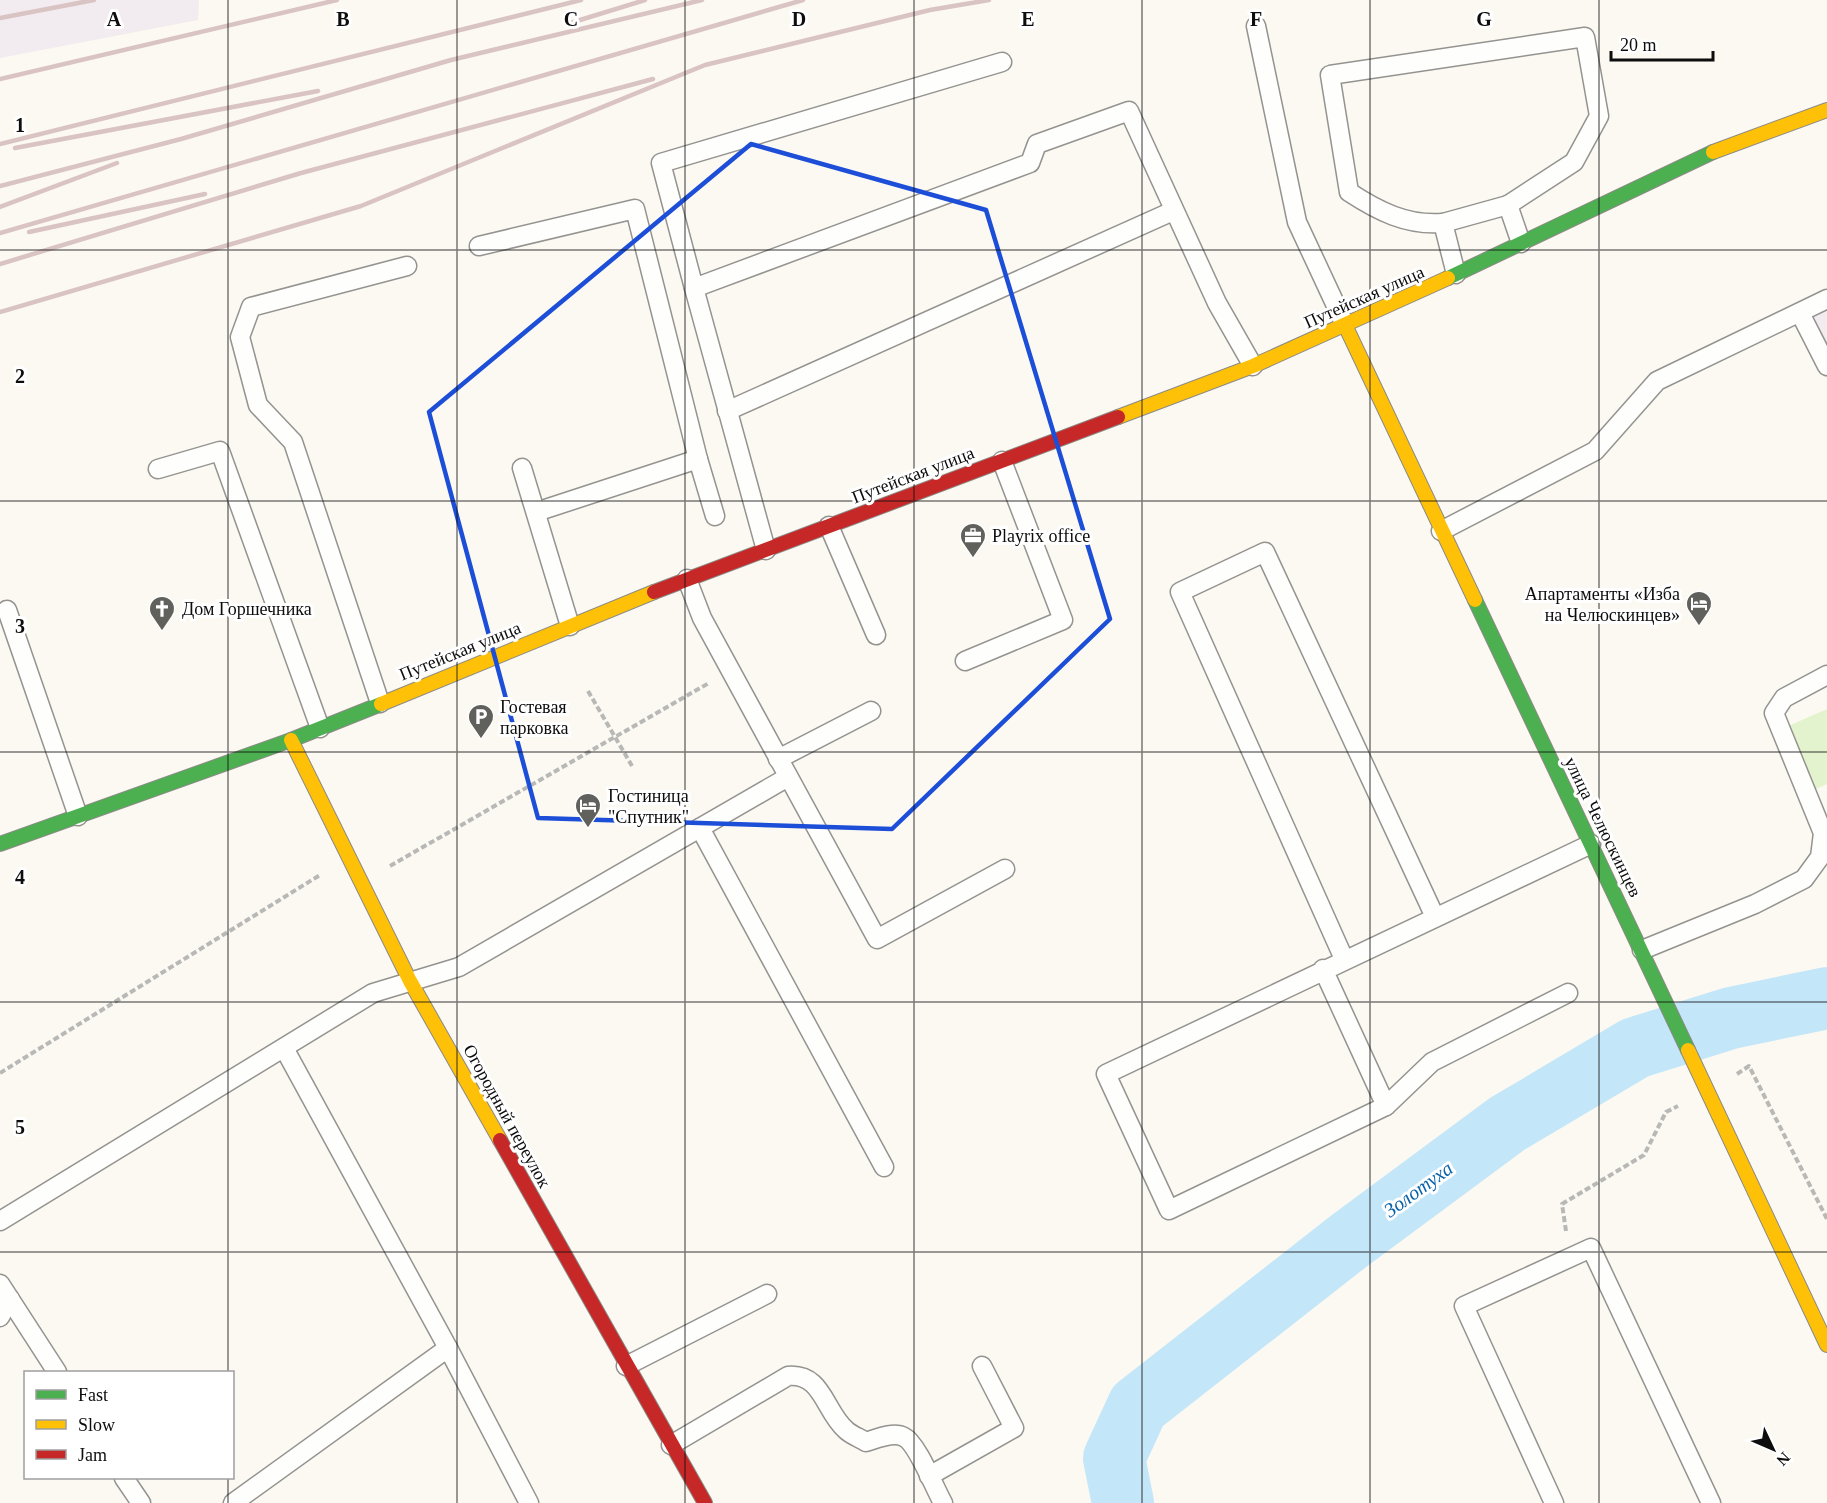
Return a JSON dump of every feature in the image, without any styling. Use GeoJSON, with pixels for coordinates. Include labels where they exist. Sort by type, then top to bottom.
{"type":"FeatureCollection","features":[{"type":"Feature","properties":{"kind":"street","name":"Путейская улица"},"geometry":{"type":"LineString","coordinates":[[0,844],[291,740],[687,579],[1253,366],[1456,274],[1701,156],[1827,110]]}},
{"type":"Feature","properties":{"kind":"street","name":"улица Челюскинцев"},"geometry":{"type":"LineString","coordinates":[[1345,325],[1695,1061],[1819,1306],[1827,1345]]}},
{"type":"Feature","properties":{"kind":"street","name":"Огородный переулок"},"geometry":{"type":"LineString","coordinates":[[291,740],[410,981],[705,1503]]}},
{"type":"Feature","properties":{"kind":"lane"},"geometry":{"type":"LineString","coordinates":[[1256,26],[1297,222],[1345,325]]}},
{"type":"Feature","properties":{"kind":"lane"},"geometry":{"type":"LineString","coordinates":[[1585,37],[1599,116],[1574,162],[1508,205],[1443,223],[1421,225],[1389,214],[1349,192],[1330,75],[1585,37]]}},
{"type":"Feature","properties":{"kind":"lane"},"geometry":{"type":"LineString","coordinates":[[766,550],[661,162],[1002,62]]}},
{"type":"Feature","properties":{"kind":"lane"},"geometry":{"type":"LineString","coordinates":[[694,288],[1030,163],[1037,144],[1129,111],[1217,303],[1253,366]]}},
{"type":"Feature","properties":{"kind":"lane"},"geometry":{"type":"LineString","coordinates":[[1508,205],[1521,243]]}},
{"type":"Feature","properties":{"kind":"lane"},"geometry":{"type":"LineString","coordinates":[[479,246],[635,209],[698,459],[715,516]]}},
{"type":"Feature","properties":{"kind":"lane"},"geometry":{"type":"LineString","coordinates":[[728,411],[1173,211]]}},
{"type":"Feature","properties":{"kind":"lane"},"geometry":{"type":"LineString","coordinates":[[1443,223],[1456,274]]}},
{"type":"Feature","properties":{"kind":"lane"},"geometry":{"type":"LineString","coordinates":[[380,703],[293,442],[258,405],[240,337],[251,307],[407,267]]}},
{"type":"Feature","properties":{"kind":"lane"},"geometry":{"type":"LineString","coordinates":[[1442,531],[1595,451],[1657,381],[1827,299]]}},
{"type":"Feature","properties":{"kind":"lane"},"geometry":{"type":"LineString","coordinates":[[1800,313],[1827,366]]}},
{"type":"Feature","properties":{"kind":"lane"},"geometry":{"type":"LineString","coordinates":[[158,469],[220,451],[320,728]]}},
{"type":"Feature","properties":{"kind":"lane"},"geometry":{"type":"LineString","coordinates":[[536,512],[698,459]]}},
{"type":"Feature","properties":{"kind":"lane"},"geometry":{"type":"LineString","coordinates":[[965,661],[1063,620],[1002,461]]}},
{"type":"Feature","properties":{"kind":"lane"},"geometry":{"type":"LineString","coordinates":[[522,468],[570,626]]}},
{"type":"Feature","properties":{"kind":"lane"},"geometry":{"type":"LineString","coordinates":[[829,526],[876,635]]}},
{"type":"Feature","properties":{"kind":"lane"},"geometry":{"type":"LineString","coordinates":[[1344,959],[1180,592],[1265,552],[1435,917]]}},
{"type":"Feature","properties":{"kind":"lane"},"geometry":{"type":"LineString","coordinates":[[687,579],[702,618],[877,939],[1005,869]]}},
{"type":"Feature","properties":{"kind":"lane"},"geometry":{"type":"LineString","coordinates":[[7,610],[78,816]]}},
{"type":"Feature","properties":{"kind":"lane"},"geometry":{"type":"LineString","coordinates":[[1642,950],[1755,904],[1804,879],[1820,857],[1823,833],[1774,713],[1784,698],[1827,675]]}},
{"type":"Feature","properties":{"kind":"lane"},"geometry":{"type":"LineString","coordinates":[[778,759],[871,711]]}},
{"type":"Feature","properties":{"kind":"lane"},"geometry":{"type":"LineString","coordinates":[[0,1221],[373,993],[459,967],[788,777]]}},
{"type":"Feature","properties":{"kind":"lane"},"geometry":{"type":"LineString","coordinates":[[700,828],[884,1167]]}},
{"type":"Feature","properties":{"kind":"lane"},"geometry":{"type":"LineString","coordinates":[[1568,993],[1432,1062],[1386,1106],[1169,1210],[1106,1074],[1344,959],[1591,844]]}},
{"type":"Feature","properties":{"kind":"lane"},"geometry":{"type":"LineString","coordinates":[[1323,969],[1386,1106]]}},
{"type":"Feature","properties":{"kind":"lane"},"geometry":{"type":"LineString","coordinates":[[284,1048],[448,1348],[529,1503]]}},
{"type":"Feature","properties":{"kind":"lane"},"geometry":{"type":"LineString","coordinates":[[1554,1503],[1464,1306],[1591,1248],[1711,1503]]}},
{"type":"Feature","properties":{"kind":"lane"},"geometry":{"type":"LineString","coordinates":[[0,1317],[5,1292]]}},
{"type":"Feature","properties":{"kind":"lane"},"geometry":{"type":"LineString","coordinates":[[5,1292],[56,1371]]}},
{"type":"Feature","properties":{"kind":"lane"},"geometry":{"type":"LineString","coordinates":[[626,1366],[767,1294]]}},
{"type":"Feature","properties":{"kind":"lane"},"geometry":{"type":"LineString","coordinates":[[233,1503],[448,1348]]}},
{"type":"Feature","properties":{"kind":"lane"},"geometry":{"type":"LineString","coordinates":[[929,1476],[1014,1428],[982,1366]]}},
{"type":"Feature","properties":{"kind":"lane"},"geometry":{"type":"LineString","coordinates":[[671,1445],[788,1376],[800,1375],[813,1382],[845,1430],[866,1442],[892,1435],[904,1437],[913,1446],[943,1503]]}},
{"type":"Feature","properties":{"kind":"lane"},"geometry":{"type":"LineString","coordinates":[[125,1479],[141,1503]]}},
{"type":"Feature","properties":{"kind":"path"},"geometry":{"type":"LineString","coordinates":[[361,882],[730,671]]}},
{"type":"Feature","properties":{"kind":"path"},"geometry":{"type":"LineString","coordinates":[[588,691],[632,766]]}},
{"type":"Feature","properties":{"kind":"path"},"geometry":{"type":"LineString","coordinates":[[0,1073],[348,857]]}},
{"type":"Feature","properties":{"kind":"highlighted area"},"geometry":{"type":"Polygon","coordinates":[[[751,144],[986,210],[1110,619],[892,829],[538,818],[429,412],[751,144]]]}},
{"type":"Feature","properties":{"kind":"shaded area"},"geometry":{"type":"Polygon","coordinates":[[[0,0],[199,0],[198,20],[0,58],[0,0]]]}},
{"type":"Feature","properties":{"kind":"shaded area"},"geometry":{"type":"Polygon","coordinates":[[[1827,310],[1827,379],[1799,323],[1827,310]]]}},
{"type":"Feature","properties":{"kind":"green space"},"geometry":{"type":"Polygon","coordinates":[[[1827,709],[1827,784],[1814,790],[1786,727],[1827,709]]]}},
{"type":"Feature","properties":{"kind":"waterway","name":"Золотуха"},"geometry":{"type":"LineString","coordinates":[[1123,1503],[1114,1458],[1138,1406],[1349,1241],[1507,1124],[1635,1048],[1731,1018],[1827,998]]}},
{"type":"Feature","properties":{"kind":"railway"},"geometry":{"type":"LineString","coordinates":[[0,18],[94,0]]}},
{"type":"Feature","properties":{"kind":"railway"},"geometry":{"type":"LineString","coordinates":[[0,79],[337,0]]}},
{"type":"Feature","properties":{"kind":"railway"},"geometry":{"type":"LineString","coordinates":[[0,144],[581,0]]}},
{"type":"Feature","properties":{"kind":"railway"},"geometry":{"type":"LineString","coordinates":[[567,24],[645,0]]}},
{"type":"Feature","properties":{"kind":"railway"},"geometry":{"type":"LineString","coordinates":[[0,186],[181,139],[451,60],[702,0]]}},
{"type":"Feature","properties":{"kind":"railway"},"geometry":{"type":"LineString","coordinates":[[0,233],[803,0]]}},
{"type":"Feature","properties":{"kind":"railway"},"geometry":{"type":"LineString","coordinates":[[0,312],[361,206],[705,65],[930,10],[989,0]]}},
{"type":"Feature","properties":{"kind":"railway"},"geometry":{"type":"LineString","coordinates":[[0,264],[301,173],[653,79]]}},
{"type":"Feature","properties":{"kind":"railway"},"geometry":{"type":"LineString","coordinates":[[15,148],[318,91]]}},
{"type":"Feature","properties":{"kind":"railway"},"geometry":{"type":"LineString","coordinates":[[0,207],[117,163]]}},
{"type":"Feature","properties":{"kind":"railway"},"geometry":{"type":"LineString","coordinates":[[29,232],[205,194]]}},
{"type":"Feature","properties":{"kind":"traffic: fast"},"geometry":{"type":"LineString","coordinates":[[1448,278],[1713,152]]}},
{"type":"Feature","properties":{"kind":"traffic: fast"},"geometry":{"type":"LineString","coordinates":[[1475,600],[1688,1050]]}},
{"type":"Feature","properties":{"kind":"traffic: fast"},"geometry":{"type":"LineString","coordinates":[[0,844],[291,740],[381,704]]}},
{"type":"Feature","properties":{"kind":"traffic: slow"},"geometry":{"type":"LineString","coordinates":[[1713,152],[1827,110]]}},
{"type":"Feature","properties":{"kind":"traffic: slow"},"geometry":{"type":"LineString","coordinates":[[1118,417],[1253,366],[1448,278]]}},
{"type":"Feature","properties":{"kind":"traffic: slow"},"geometry":{"type":"LineString","coordinates":[[1345,325],[1475,600]]}},
{"type":"Feature","properties":{"kind":"traffic: slow"},"geometry":{"type":"LineString","coordinates":[[381,704],[654,592]]}},
{"type":"Feature","properties":{"kind":"traffic: slow"},"geometry":{"type":"LineString","coordinates":[[291,740],[410,981],[500,1140]]}},
{"type":"Feature","properties":{"kind":"traffic: slow"},"geometry":{"type":"LineString","coordinates":[[1688,1050],[1827,1345]]}},
{"type":"Feature","properties":{"kind":"traffic: jam"},"geometry":{"type":"LineString","coordinates":[[654,592],[1118,417]]}},
{"type":"Feature","properties":{"kind":"traffic: jam"},"geometry":{"type":"LineString","coordinates":[[500,1140],[705,1503]]}},
{"type":"Feature","properties":{"kind":"place","name":"Playrix office"},"geometry":{"type":"Point","coordinates":[973,559]}},
{"type":"Feature","properties":{"kind":"place","name":"Апартаменты «Изба на Челюскинцев»"},"geometry":{"type":"Point","coordinates":[1699,627]}},
{"type":"Feature","properties":{"kind":"place","name":"Дом Горшечника"},"geometry":{"type":"Point","coordinates":[162,632]}},
{"type":"Feature","properties":{"kind":"place","name":"Гостевая парковка"},"geometry":{"type":"Point","coordinates":[481,740]}},
{"type":"Feature","properties":{"kind":"place","name":"Гостиница \"Спутник\""},"geometry":{"type":"Point","coordinates":[588,829]}}]}
